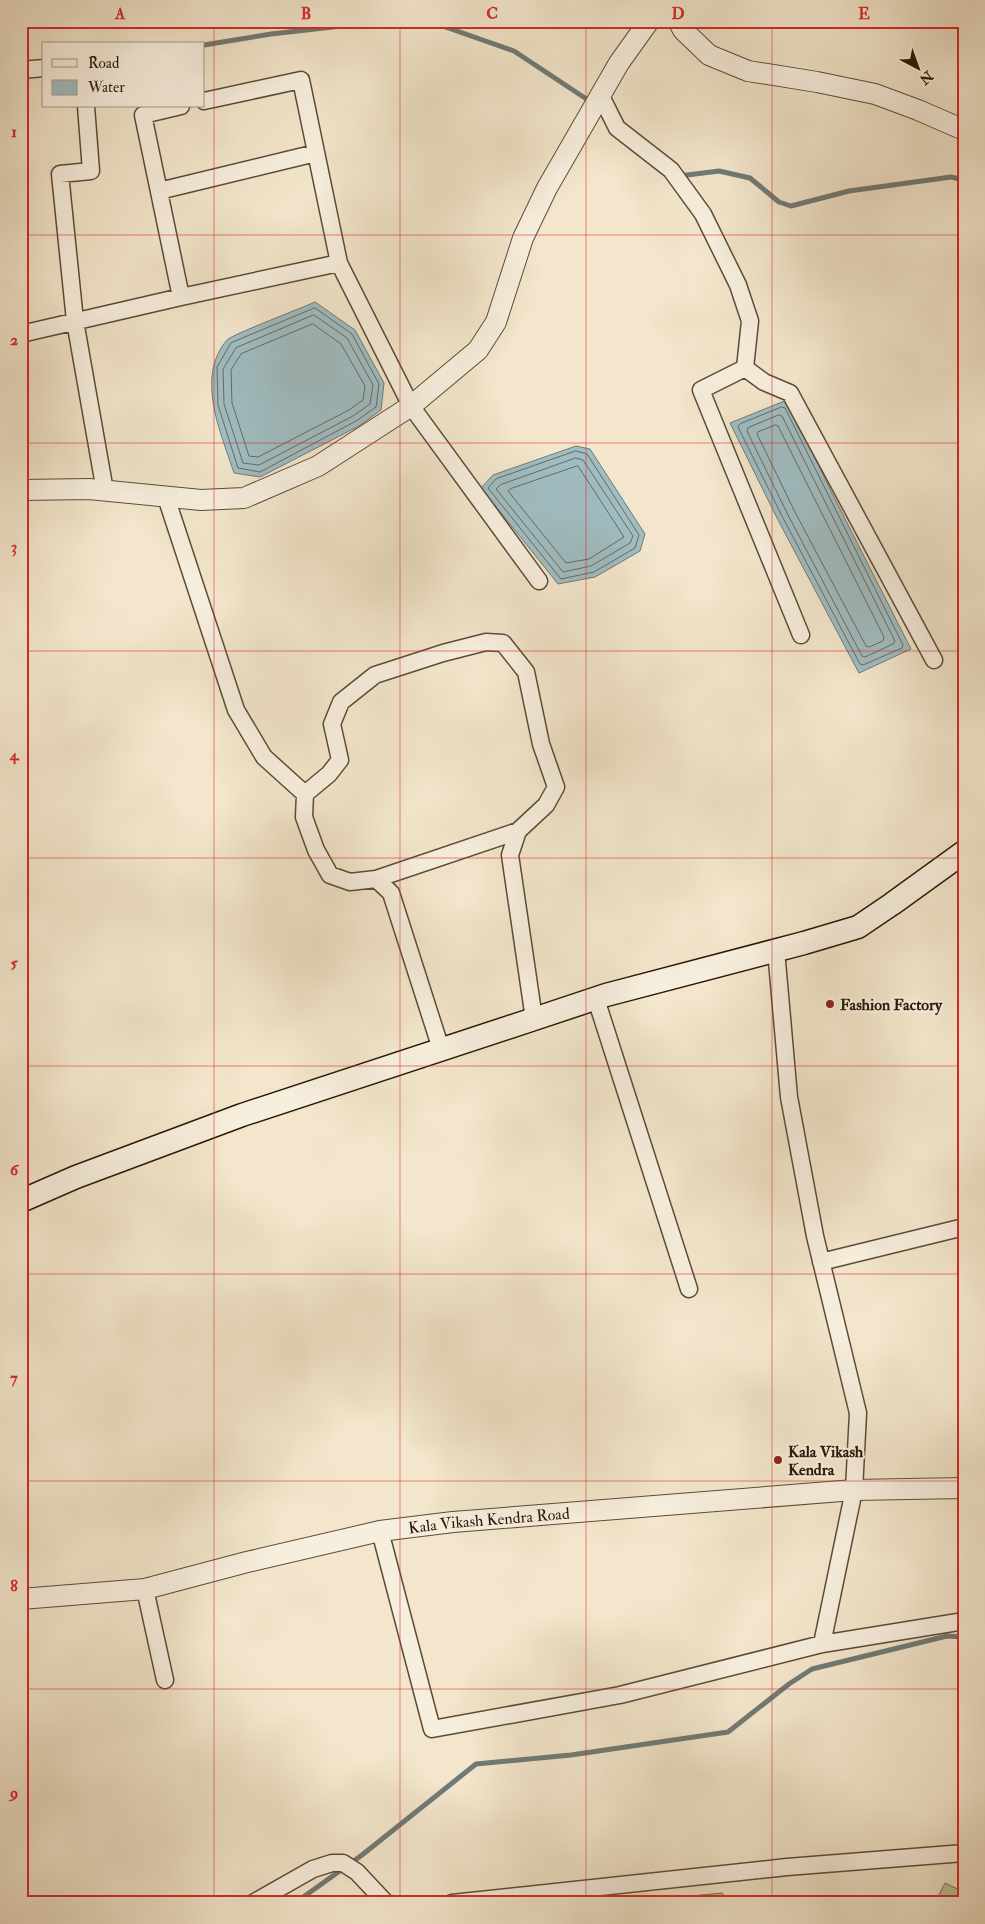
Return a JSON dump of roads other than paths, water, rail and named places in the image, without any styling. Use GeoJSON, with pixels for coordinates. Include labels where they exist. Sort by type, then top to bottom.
{"type":"FeatureCollection","features":[{"type":"Feature","properties":{"kind":"main road"},"geometry":{"type":"LineString","coordinates":[[21,1201],[76,1177],[242,1114],[596,999],[804,943],[858,926],[964,852]]}},
{"type":"Feature","properties":{"kind":"street"},"geometry":{"type":"LineString","coordinates":[[21,490],[88,489],[201,500],[244,498],[318,466],[411,406],[478,350],[496,322],[523,238],[547,188],[619,63],[649,21]]}},
{"type":"Feature","properties":{"kind":"street"},"geometry":{"type":"LineString","coordinates":[[678,21],[683,30],[709,55],[748,72],[817,82],[875,94],[964,130]]}},
{"type":"Feature","properties":{"kind":"street"},"geometry":{"type":"LineString","coordinates":[[21,70],[42,68]]}},
{"type":"Feature","properties":{"kind":"street"},"geometry":{"type":"LineString","coordinates":[[205,101],[301,80],[339,263],[411,406],[539,581]]}},
{"type":"Feature","properties":{"kind":"street"},"geometry":{"type":"LineString","coordinates":[[601,96],[617,128],[671,170],[703,214],[738,285],[750,321],[745,368]]}},
{"type":"Feature","properties":{"kind":"street"},"geometry":{"type":"LineString","coordinates":[[86,108],[90,171],[60,174],[75,321],[104,491]]}},
{"type":"Feature","properties":{"kind":"street"},"geometry":{"type":"LineString","coordinates":[[172,108],[143,114],[181,297]]}},
{"type":"Feature","properties":{"kind":"street"},"geometry":{"type":"LineString","coordinates":[[159,191],[316,153]]}},
{"type":"Feature","properties":{"kind":"street"},"geometry":{"type":"LineString","coordinates":[[21,334],[339,263]]}},
{"type":"Feature","properties":{"kind":"street"},"geometry":{"type":"LineString","coordinates":[[745,368],[701,390],[801,635]]}},
{"type":"Feature","properties":{"kind":"street"},"geometry":{"type":"LineString","coordinates":[[745,368],[764,382],[790,393],[934,660]]}},
{"type":"Feature","properties":{"kind":"street"},"geometry":{"type":"LineString","coordinates":[[166,497],[236,710],[264,757],[305,794]]}},
{"type":"Feature","properties":{"kind":"street"},"geometry":{"type":"LineString","coordinates":[[486,642],[503,643],[526,672],[542,744],[556,787],[546,805],[518,830],[376,879],[350,882],[330,875],[316,850],[304,817],[305,794],[330,774],[340,760],[332,724],[341,702],[375,675],[443,653],[486,642]]}},
{"type":"Feature","properties":{"kind":"street"},"geometry":{"type":"LineString","coordinates":[[518,830],[510,855],[534,1019]]}},
{"type":"Feature","properties":{"kind":"street"},"geometry":{"type":"LineString","coordinates":[[376,879],[391,893],[441,1050]]}},
{"type":"Feature","properties":{"kind":"street"},"geometry":{"type":"LineString","coordinates":[[776,950],[789,1097],[821,1262],[858,1413],[854,1490],[822,1644]]}},
{"type":"Feature","properties":{"kind":"street"},"geometry":{"type":"LineString","coordinates":[[596,999],[689,1289]]}},
{"type":"Feature","properties":{"kind":"street"},"geometry":{"type":"LineString","coordinates":[[821,1262],[964,1227]]}},
{"type":"Feature","properties":{"kind":"street","name":"Kala Vikash Kendra Road"},"geometry":{"type":"LineString","coordinates":[[21,1598],[145,1589],[247,1562],[380,1531],[453,1522],[854,1490],[964,1488]]}},
{"type":"Feature","properties":{"kind":"street"},"geometry":{"type":"LineString","coordinates":[[380,1531],[432,1729],[620,1695],[822,1644],[958,1622],[964,1623]]}},
{"type":"Feature","properties":{"kind":"street"},"geometry":{"type":"LineString","coordinates":[[145,1589],[165,1680]]}},
{"type":"Feature","properties":{"kind":"street"},"geometry":{"type":"LineString","coordinates":[[452,1903],[787,1867],[964,1853]]}},
{"type":"Feature","properties":{"kind":"street"},"geometry":{"type":"LineString","coordinates":[[253,1903],[313,1868],[332,1862],[343,1863],[357,1872],[386,1903]]}},
{"type":"Feature","properties":{"kind":"water"},"geometry":{"type":"Polygon","coordinates":[[[315,302],[355,330],[384,383],[381,410],[359,426],[260,477],[234,473],[223,441],[214,405],[213,371],[218,355],[227,340],[232,337],[315,302]]]}},
{"type":"Feature","properties":{"kind":"water"},"geometry":{"type":"Polygon","coordinates":[[[787,400],[911,649],[859,673],[778,520],[730,423],[787,400]]]}},
{"type":"Feature","properties":{"kind":"water"},"geometry":{"type":"Polygon","coordinates":[[[576,446],[590,449],[645,534],[640,551],[595,577],[558,584],[481,488],[493,475],[576,446]]]}},
{"type":"Feature","properties":{"kind":"waterway"},"geometry":{"type":"LineString","coordinates":[[205,45],[271,34],[386,21]]}},
{"type":"Feature","properties":{"kind":"waterway"},"geometry":{"type":"LineString","coordinates":[[395,21],[437,24],[514,51],[591,102]]}},
{"type":"Feature","properties":{"kind":"waterway"},"geometry":{"type":"LineString","coordinates":[[679,176],[719,171],[750,178],[779,202],[791,206],[849,191],[951,177],[964,180]]}},
{"type":"Feature","properties":{"kind":"waterway"},"geometry":{"type":"LineString","coordinates":[[295,1903],[362,1855],[476,1764],[571,1755],[728,1732],[789,1684],[812,1669],[947,1636],[964,1637]]}},
{"type":"Feature","properties":{"kind":"place","name":"Fashion Factory"},"geometry":{"type":"Point","coordinates":[830,1004]}},
{"type":"Feature","properties":{"kind":"place","name":"Kala Vikash Kendra"},"geometry":{"type":"Point","coordinates":[778,1460]}}]}
